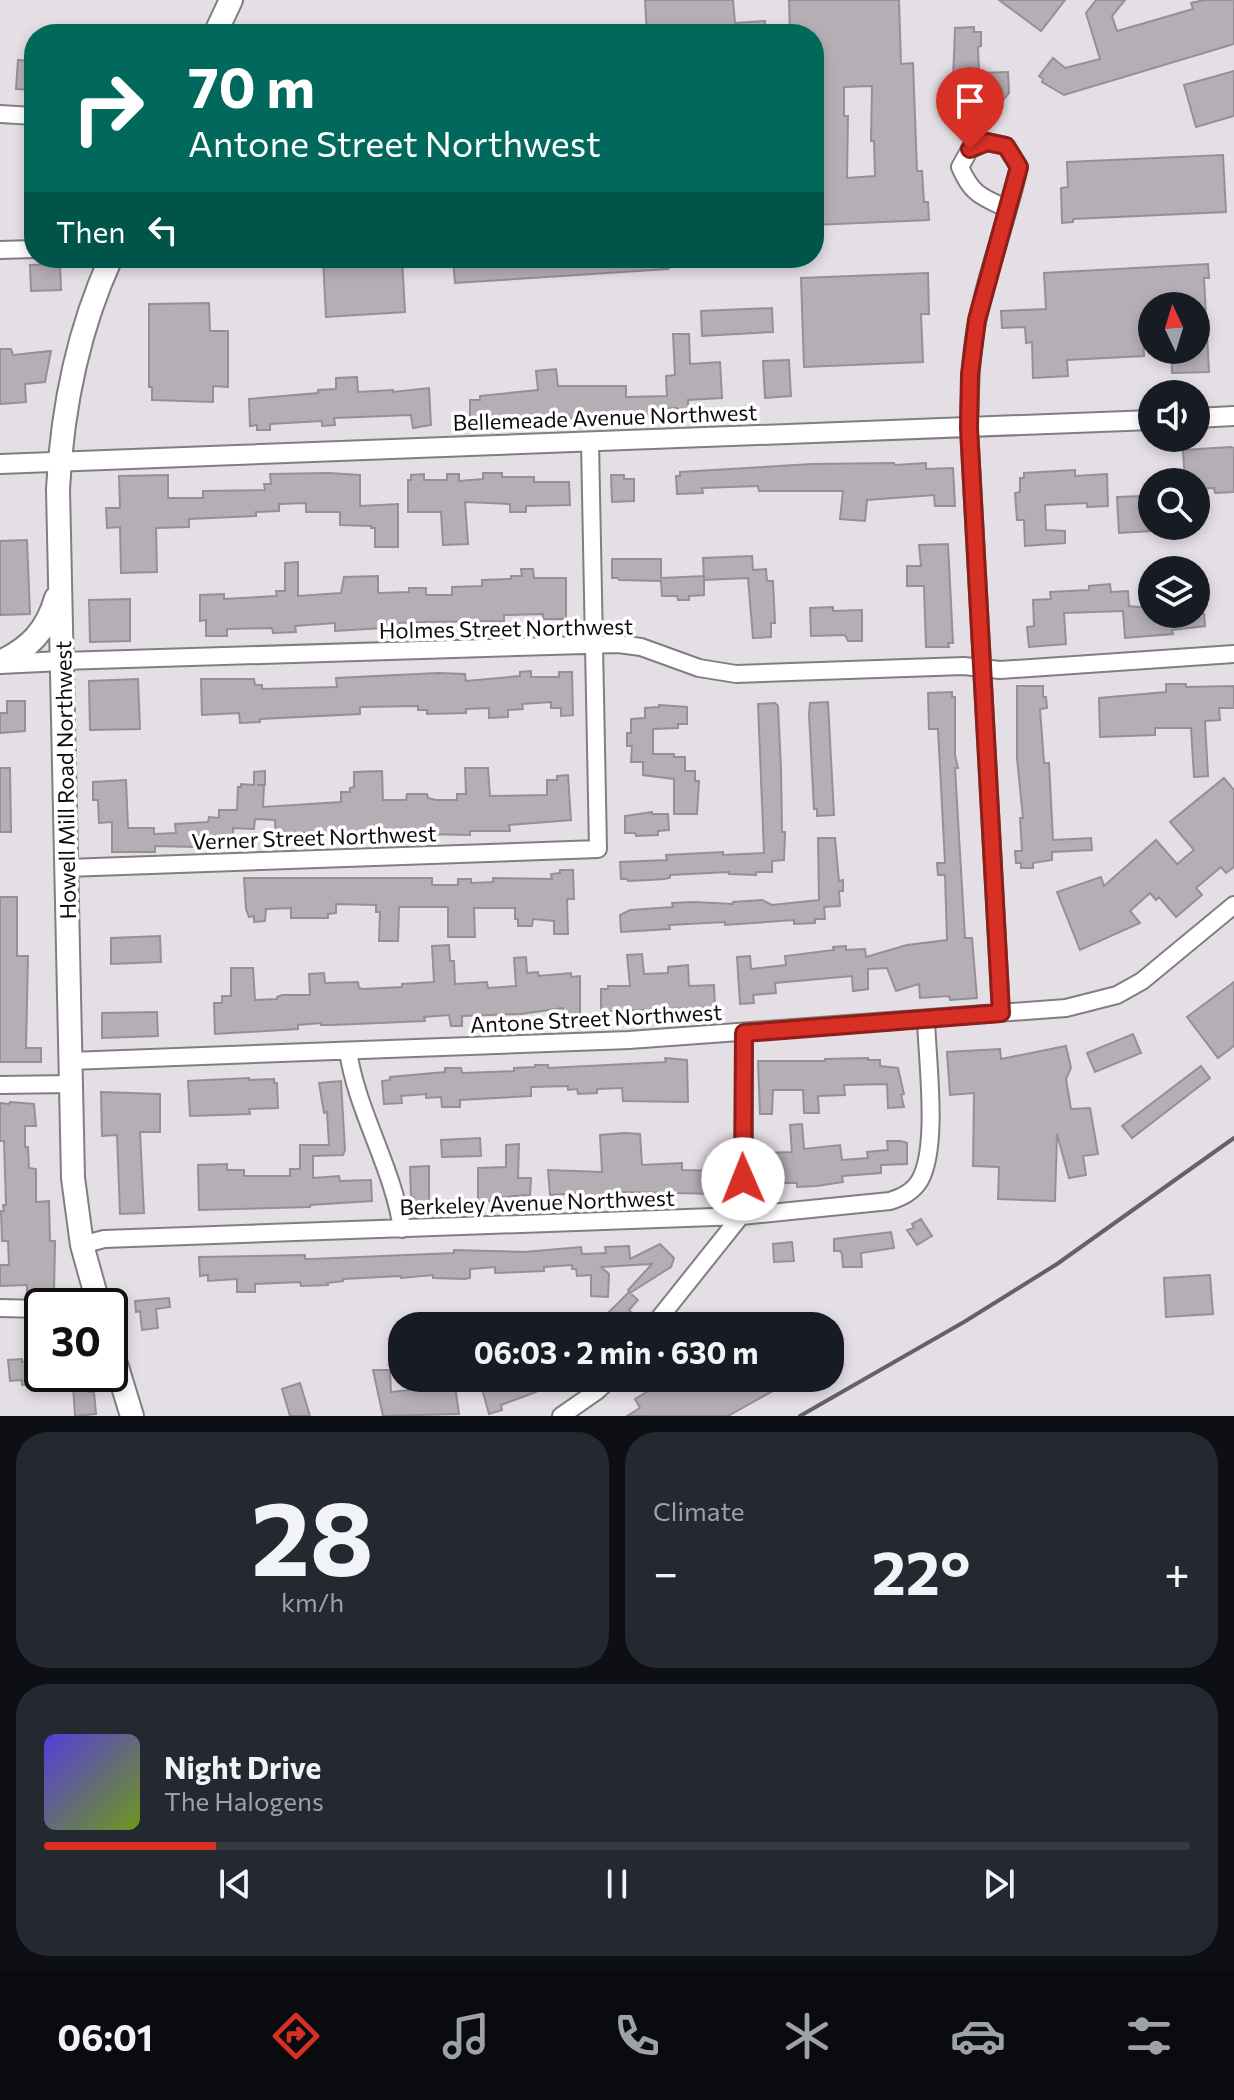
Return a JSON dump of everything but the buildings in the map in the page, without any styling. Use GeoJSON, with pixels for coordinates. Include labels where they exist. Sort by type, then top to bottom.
{"type":"FeatureCollection","features":[{"type":"Feature","properties":{"kind":"main road"},"geometry":{"type":"LineString","coordinates":[[220,24],[231,0]]}},
{"type":"Feature","properties":{"kind":"main road","name":"Howell Mill Road Northwest"},"geometry":{"type":"LineString","coordinates":[[93,1288],[82,1245],[73,1178],[60,460],[85,321],[107,268]]}},
{"type":"Feature","properties":{"kind":"main road"},"geometry":{"type":"LineString","coordinates":[[0,663],[27,648],[38,637],[52,612],[60,581]]}},
{"type":"Feature","properties":{"kind":"main road"},"geometry":{"type":"LineString","coordinates":[[125,1392],[132,1416]]}},
{"type":"Feature","properties":{"kind":"street"},"geometry":{"type":"LineString","coordinates":[[0,114],[24,115]]}},
{"type":"Feature","properties":{"kind":"street"},"geometry":{"type":"LineString","coordinates":[[1001,1013],[969,428],[970,374],[977,320],[1008,209]]}},
{"type":"Feature","properties":{"kind":"street"},"geometry":{"type":"LineString","coordinates":[[0,250],[24,249]]}},
{"type":"Feature","properties":{"kind":"street"},"geometry":{"type":"LineString","coordinates":[[1210,417],[1234,416]]}},
{"type":"Feature","properties":{"kind":"street","name":"Bellemeade Avenue Northwest"},"geometry":{"type":"LineString","coordinates":[[0,464],[1138,421]]}},
{"type":"Feature","properties":{"kind":"street"},"geometry":{"type":"LineString","coordinates":[[590,442],[594,644]]}},
{"type":"Feature","properties":{"kind":"street","name":"Holmes Street Northwest"},"geometry":{"type":"LineString","coordinates":[[62,661],[594,644],[641,647],[699,668],[736,674],[964,666],[1000,670],[1234,654]]}},
{"type":"Feature","properties":{"kind":"street","name":"Verner Street Northwest"},"geometry":{"type":"LineString","coordinates":[[67,868],[598,849],[594,644]]}},
{"type":"Feature","properties":{"kind":"street"},"geometry":{"type":"LineString","coordinates":[[0,663],[62,661]]}},
{"type":"Feature","properties":{"kind":"street","name":"Antone Street Northwest"},"geometry":{"type":"LineString","coordinates":[[70,1061],[744,1033],[1066,1008],[1117,995],[1142,981],[1234,905]]}},
{"type":"Feature","properties":{"kind":"street","name":"Berkeley Avenue Northwest"},"geometry":{"type":"LineString","coordinates":[[82,1245],[104,1239],[741,1216],[890,1201],[914,1188],[925,1168],[930,1144],[926,1019]]}},
{"type":"Feature","properties":{"kind":"street"},"geometry":{"type":"LineString","coordinates":[[664,1312],[741,1216],[744,1208],[744,1033]]}},
{"type":"Feature","properties":{"kind":"street"},"geometry":{"type":"LineString","coordinates":[[348,1051],[350,1067],[374,1133],[402,1229]]}},
{"type":"Feature","properties":{"kind":"street"},"geometry":{"type":"LineString","coordinates":[[0,1085],[71,1084]]}},
{"type":"Feature","properties":{"kind":"street"},"geometry":{"type":"LineString","coordinates":[[0,1308],[24,1309]]}},
{"type":"Feature","properties":{"kind":"street"},"geometry":{"type":"LineString","coordinates":[[561,1416],[594,1392]]}},
{"type":"Feature","properties":{"kind":"railway"},"geometry":{"type":"LineString","coordinates":[[800,1416],[964,1322],[1057,1264],[1234,1138]]}},
{"type":"Feature","properties":{"kind":"route"},"geometry":{"type":"LineString","coordinates":[[743,1179],[744,1033],[1001,1013],[969,428],[970,374],[977,320],[1019,167],[1006,146],[987,142],[970,149]]}}]}
